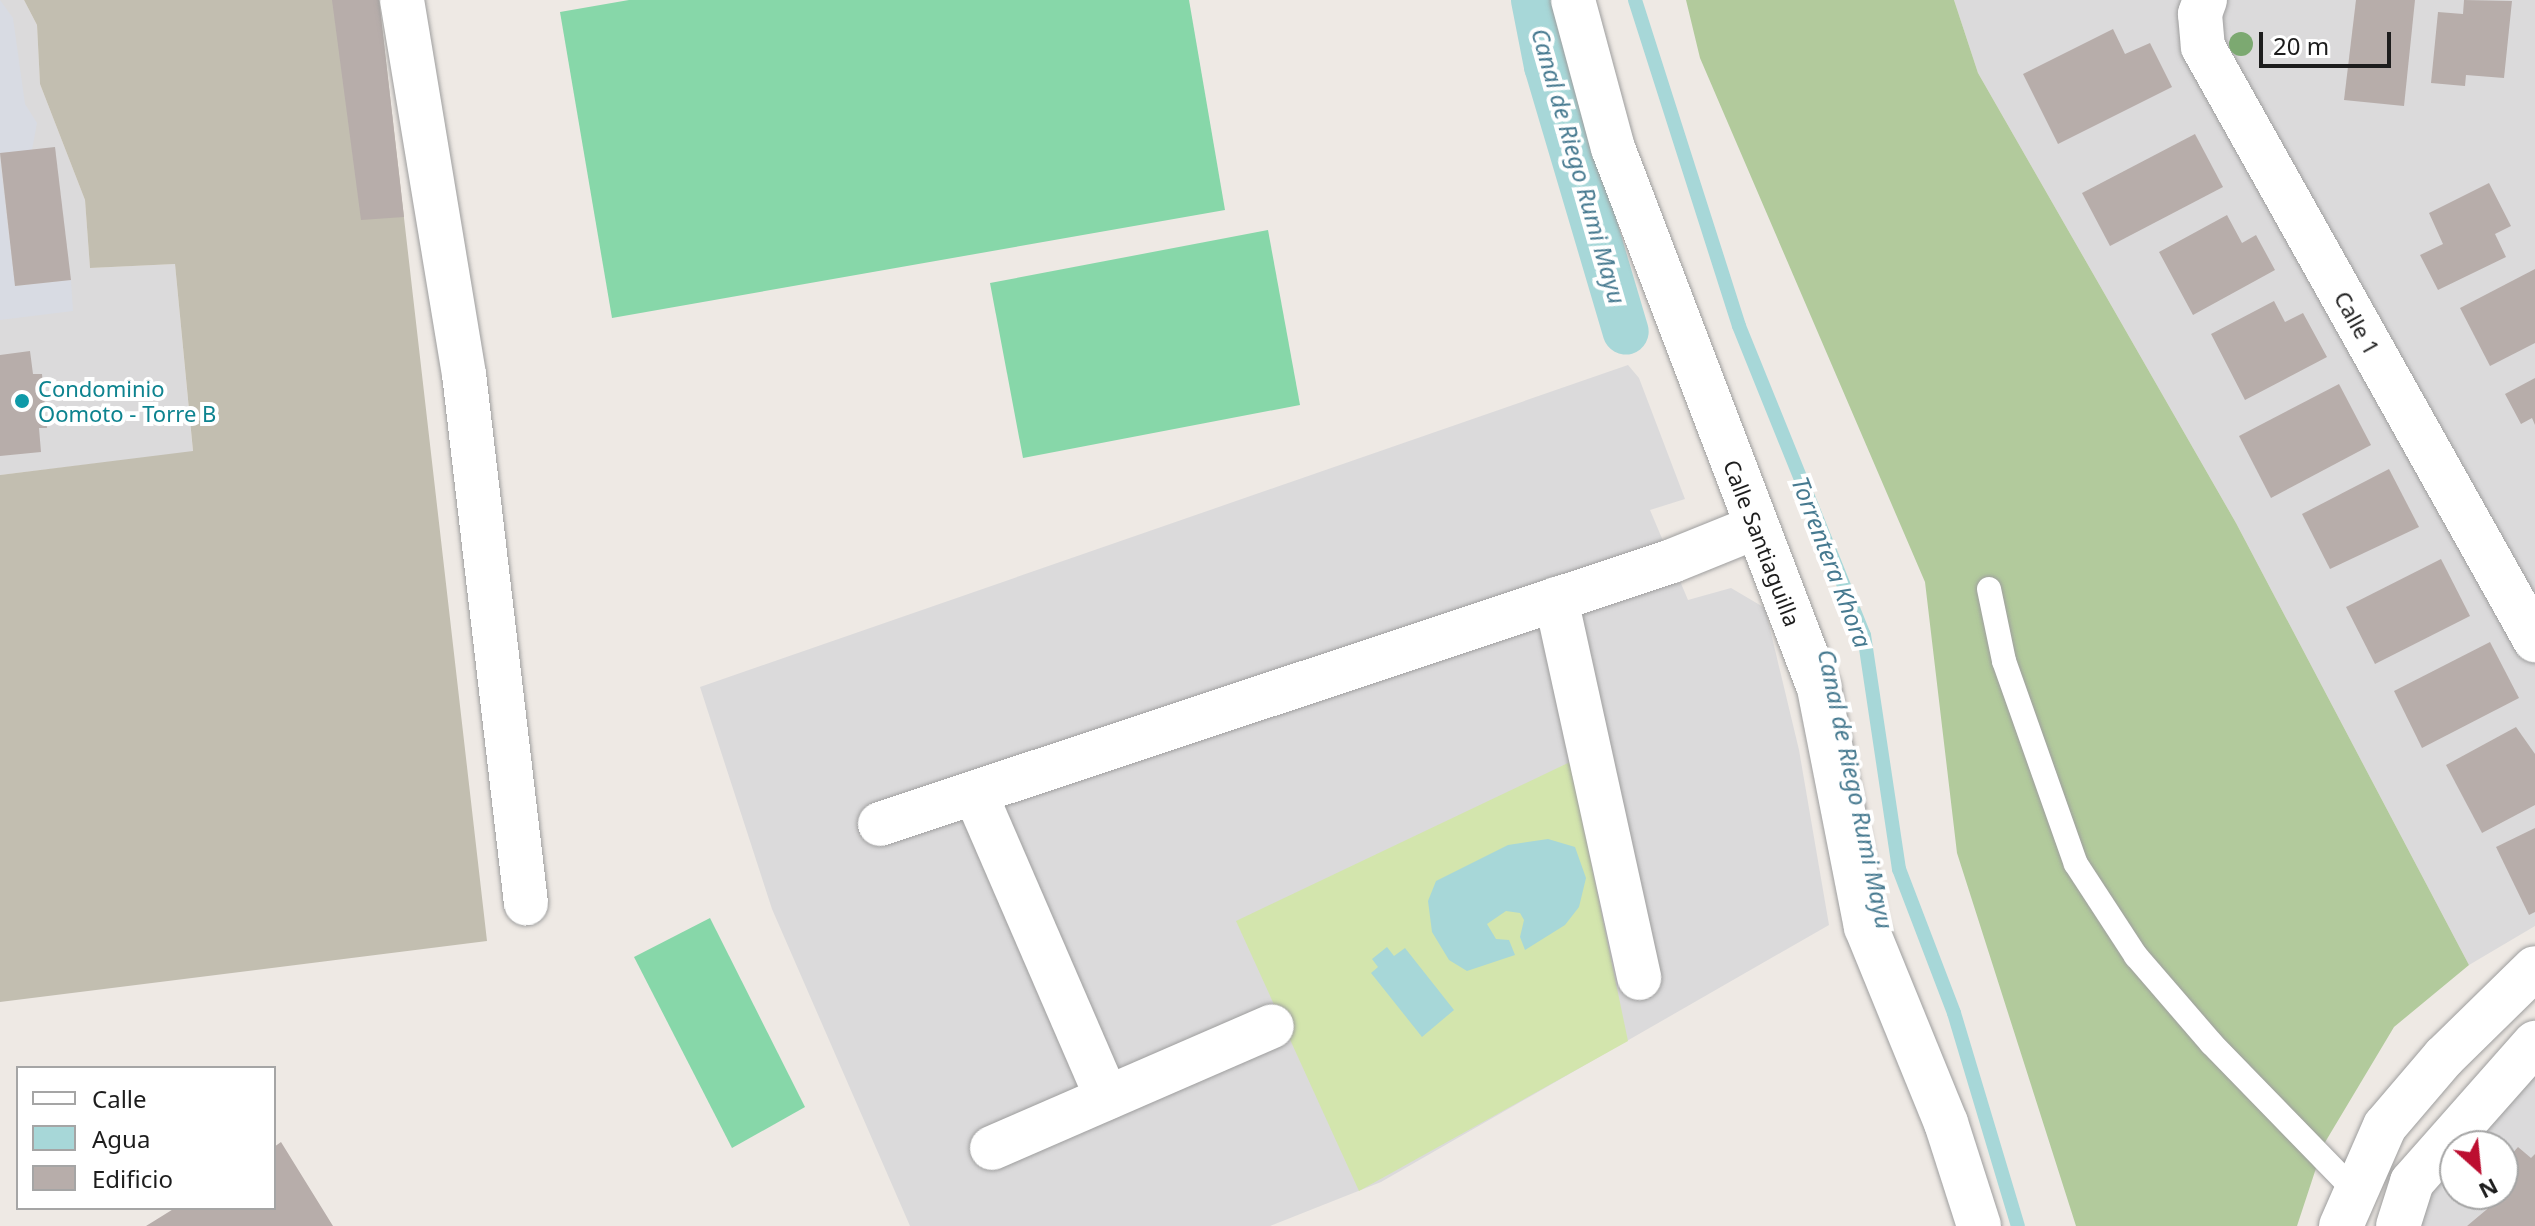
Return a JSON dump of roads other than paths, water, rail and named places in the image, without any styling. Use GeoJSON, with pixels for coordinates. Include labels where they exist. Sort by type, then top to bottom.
{"type":"FeatureCollection","features":[{"type":"Feature","properties":{"kind":"street"},"geometry":{"type":"LineString","coordinates":[[402,0],[464,374],[526,903]]}},
{"type":"Feature","properties":{"kind":"street","name":"Calle Santiaguilla"},"geometry":{"type":"LineString","coordinates":[[1573,0],[1613,148],[1819,688],[1866,927],[1946,1123],[1979,1226]]}},
{"type":"Feature","properties":{"kind":"street","name":"Calle 1"},"geometry":{"type":"LineString","coordinates":[[2205,0],[2200,14],[2203,47],[2535,640]]}},
{"type":"Feature","properties":{"kind":"street"},"geometry":{"type":"LineString","coordinates":[[880,824],[1556,599],[1756,527]]}},
{"type":"Feature","properties":{"kind":"street"},"geometry":{"type":"LineString","coordinates":[[1556,599],[1639,978]]}},
{"type":"Feature","properties":{"kind":"street"},"geometry":{"type":"LineString","coordinates":[[975,793],[1107,1098]]}},
{"type":"Feature","properties":{"kind":"street"},"geometry":{"type":"LineString","coordinates":[[2347,1207],[2385,1126],[2444,1057],[2528,985]]}},
{"type":"Feature","properties":{"kind":"street"},"geometry":{"type":"LineString","coordinates":[[992,1148],[1272,1026]]}},
{"type":"Feature","properties":{"kind":"street"},"geometry":{"type":"LineString","coordinates":[[2398,1226],[2412,1182],[2535,1043]]}},
{"type":"Feature","properties":{"kind":"lane"},"geometry":{"type":"LineString","coordinates":[[1989,589],[2004,661],[2076,864],[2136,956],[2347,1207]]}},
{"type":"Feature","properties":{"kind":"water"},"geometry":{"type":"Polygon","coordinates":[[[1548,839],[1575,847],[1586,878],[1579,907],[1565,925],[1525,950],[1520,937],[1524,920],[1520,913],[1506,911],[1487,924],[1496,939],[1509,940],[1515,955],[1467,971],[1449,960],[1432,932],[1428,901],[1436,881],[1508,845],[1548,839]]]}},
{"type":"Feature","properties":{"kind":"water"},"geometry":{"type":"Polygon","coordinates":[[[1387,947],[1394,956],[1405,948],[1454,1010],[1422,1037],[1371,973],[1378,967],[1372,959],[1387,947]]]}},
{"type":"Feature","properties":{"kind":"waterway","name":"Canal de Riego Rumi Mayu"},"geometry":{"type":"LineString","coordinates":[[1534,0],[1547,66],[1626,332]]}},
{"type":"Feature","properties":{"kind":"waterway","name":"Torrentera Khora"},"geometry":{"type":"LineString","coordinates":[[1635,0],[1739,326],[1864,635],[1899,869],[1954,1013],[2018,1226]]}},
{"type":"Feature","properties":{"kind":"place","name":"Condominio Oomoto - Torre B"},"geometry":{"type":"Point","coordinates":[22,401]}}]}
